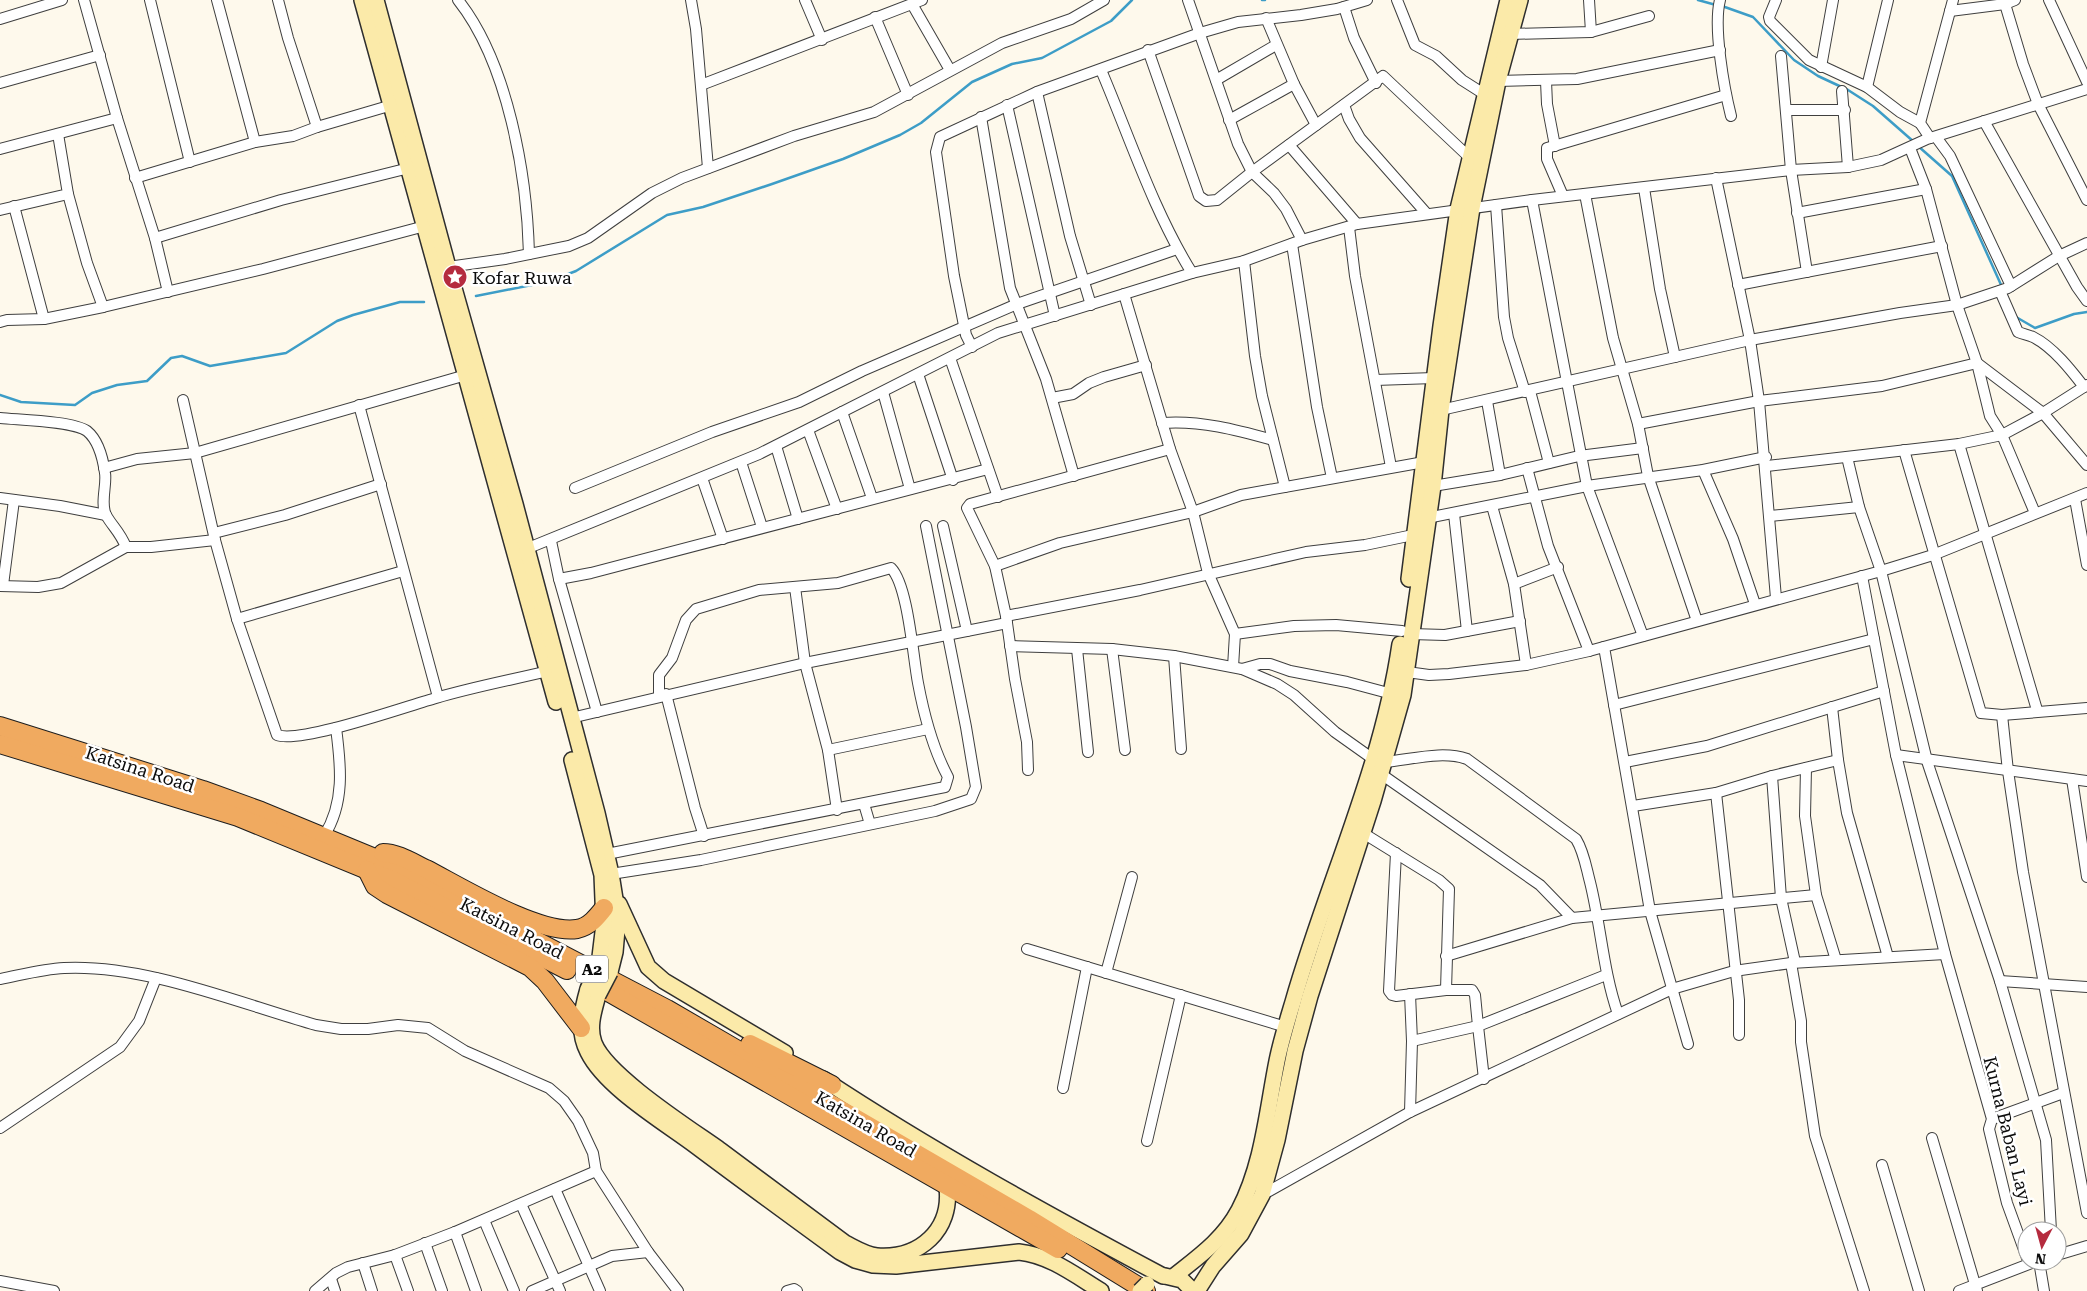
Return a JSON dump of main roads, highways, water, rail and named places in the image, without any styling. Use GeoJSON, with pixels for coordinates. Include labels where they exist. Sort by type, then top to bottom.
{"type":"FeatureCollection","features":[{"type":"Feature","properties":{"kind":"highway","name":"Katsina Road"},"geometry":{"type":"LineString","coordinates":[[0,726],[161,776],[324,836],[365,862],[458,913],[616,995],[1073,1258],[1126,1291]]}},
{"type":"Feature","properties":{"kind":"highway","name":"Katsina Road"},"geometry":{"type":"LineString","coordinates":[[0,744],[238,817],[365,862],[516,929],[629,989],[1012,1209],[1144,1289]]}},
{"type":"Feature","properties":{"kind":"highway"},"geometry":{"type":"LineString","coordinates":[[581,1028],[545,980],[530,967],[387,894],[375,886],[365,862],[388,853],[524,918],[556,928],[578,929],[592,922],[610,903]]}},
{"type":"Feature","properties":{"kind":"highway"},"geometry":{"type":"LineString","coordinates":[[629,989],[649,992],[676,1003],[729,1033],[832,1085]]}},
{"type":"Feature","properties":{"kind":"main road"},"geometry":{"type":"LineString","coordinates":[[362,0],[466,375],[522,551],[571,718],[612,874],[604,968],[581,1016],[581,1028],[587,1052],[605,1075],[638,1104],[832,1246],[855,1260],[873,1265],[896,1266],[1019,1252],[1030,1253],[1066,1269],[1101,1291]]}},
{"type":"Feature","properties":{"kind":"main road"},"geometry":{"type":"LineString","coordinates":[[376,0],[522,551],[548,671],[602,875],[610,903],[628,920],[638,949],[648,967],[664,981],[782,1052],[832,1085],[1048,1214],[1168,1276],[1182,1280],[1193,1291]]}},
{"type":"Feature","properties":{"kind":"main road"},"geometry":{"type":"LineString","coordinates":[[1144,1289],[1154,1278],[1168,1276],[1220,1238],[1244,1200],[1253,1176],[1264,1132],[1277,1060],[1286,1027],[1380,765],[1433,486],[1465,209],[1469,157],[1508,0]]}},
{"type":"Feature","properties":{"kind":"main road"},"geometry":{"type":"LineString","coordinates":[[1197,1291],[1214,1266],[1241,1234],[1262,1195],[1277,1140],[1295,1051],[1310,996],[1363,833],[1380,765],[1407,672],[1406,633],[1413,535],[1434,378],[1465,209],[1520,0]]}},
{"type":"Feature","properties":{"kind":"main road"},"geometry":{"type":"LineString","coordinates":[[593,992],[594,1042],[601,1055],[616,1072],[657,1105],[845,1243],[862,1252],[877,1256],[913,1251],[941,1228],[947,1209],[947,1187]]}},
{"type":"Feature","properties":{"kind":"waterway"},"geometry":{"type":"LineString","coordinates":[[476,296],[547,282],[576,271],[667,215],[703,207],[772,184],[843,159],[900,135],[921,123],[972,82],[1012,64],[1042,58],[1111,21],[1132,0]]}},
{"type":"Feature","properties":{"kind":"waterway"},"geometry":{"type":"LineString","coordinates":[[1698,0],[1716,5]]}},
{"type":"Feature","properties":{"kind":"waterway"},"geometry":{"type":"LineString","coordinates":[[1722,6],[1753,17],[1794,60],[1818,76],[1848,90],[1873,106],[1914,142]]}},
{"type":"Feature","properties":{"kind":"waterway"},"geometry":{"type":"LineString","coordinates":[[1918,146],[1952,176],[2002,287]]}},
{"type":"Feature","properties":{"kind":"waterway"},"geometry":{"type":"LineString","coordinates":[[0,395],[21,402],[75,405],[92,393],[117,385],[147,381],[171,358],[182,356],[210,366],[286,353],[337,321],[353,315],[400,302],[424,302]]}},
{"type":"Feature","properties":{"kind":"waterway"},"geometry":{"type":"LineString","coordinates":[[2016,317],[2035,328],[2074,314],[2087,312]]}},
{"type":"Feature","properties":{"kind":"place","name":"Kofar Ruwa"},"geometry":{"type":"Point","coordinates":[455,277]}}]}
